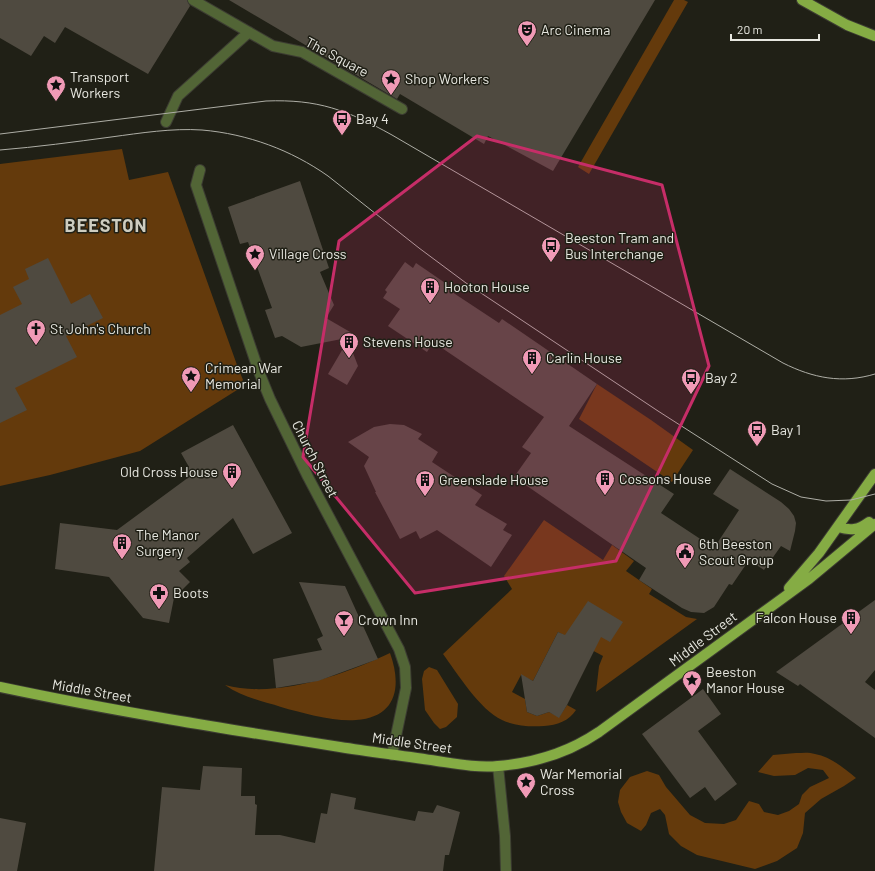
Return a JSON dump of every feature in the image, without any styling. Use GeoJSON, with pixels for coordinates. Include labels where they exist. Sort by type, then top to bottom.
{"type":"FeatureCollection","features":[{"type":"Feature","properties":{"kind":"main road"},"geometry":{"type":"LineString","coordinates":[[802,0],[848,25],[875,36]]}},
{"type":"Feature","properties":{"kind":"main road","name":"Middle Street"},"geometry":{"type":"LineString","coordinates":[[775,603],[819,553],[875,474]]}},
{"type":"Feature","properties":{"kind":"main road"},"geometry":{"type":"LineString","coordinates":[[838,527],[848,530],[874,523]]}},
{"type":"Feature","properties":{"kind":"main road","name":"Middle Street"},"geometry":{"type":"LineString","coordinates":[[0,687],[94,706],[202,725],[470,766],[498,766],[542,759],[581,744],[647,698],[809,579],[874,523]]}},
{"type":"Feature","properties":{"kind":"street","name":"The Square"},"geometry":{"type":"LineString","coordinates":[[193,0],[273,46],[302,52],[402,109]]}},
{"type":"Feature","properties":{"kind":"street"},"geometry":{"type":"LineString","coordinates":[[166,122],[178,96],[249,32]]}},
{"type":"Feature","properties":{"kind":"street","name":"Church Street"},"geometry":{"type":"LineString","coordinates":[[200,170],[196,185],[259,372],[270,399],[308,477],[399,649],[405,667],[406,688],[392,755]]}},
{"type":"Feature","properties":{"kind":"street"},"geometry":{"type":"LineString","coordinates":[[498,766],[505,836],[506,871]]}},
{"type":"Feature","properties":{"kind":"highlighted area"},"geometry":{"type":"Polygon","coordinates":[[[477,136],[662,185],[709,366],[616,561],[415,593],[303,457],[339,241],[477,136]]]}},
{"type":"Feature","properties":{"kind":"shaded area"},"geometry":{"type":"Polygon","coordinates":[[[674,0],[684,0],[688,2],[589,174],[578,167],[674,0]]]}},
{"type":"Feature","properties":{"kind":"shaded area"},"geometry":{"type":"Polygon","coordinates":[[[122,149],[129,180],[168,172],[245,385],[140,451],[50,475],[0,486],[0,164],[122,149]]]}},
{"type":"Feature","properties":{"kind":"shaded area"},"geometry":{"type":"Polygon","coordinates":[[[597,384],[693,450],[672,482],[579,419],[597,384]]]}},
{"type":"Feature","properties":{"kind":"shaded area"},"geometry":{"type":"Polygon","coordinates":[[[544,520],[603,560],[612,545],[634,561],[626,571],[652,589],[649,594],[686,617],[697,619],[596,692],[599,666],[603,656],[558,632],[533,681],[521,675],[512,692],[525,699],[527,712],[537,716],[549,712],[559,717],[567,705],[576,710],[566,720],[554,725],[517,725],[502,720],[485,708],[477,700],[443,654],[512,589],[504,576],[544,520]]]}},
{"type":"Feature","properties":{"kind":"shaded area"},"geometry":{"type":"Polygon","coordinates":[[[390,653],[396,677],[393,698],[388,706],[380,713],[370,718],[338,720],[308,714],[252,698],[238,693],[225,685],[245,689],[287,687],[331,676],[390,653]]]}},
{"type":"Feature","properties":{"kind":"shaded area"},"geometry":{"type":"Polygon","coordinates":[[[429,667],[437,670],[458,704],[457,717],[446,727],[440,729],[425,710],[422,679],[424,671],[429,667]]]}},
{"type":"Feature","properties":{"kind":"shaded area"},"geometry":{"type":"Polygon","coordinates":[[[796,753],[821,755],[832,760],[856,778],[821,799],[805,813],[803,833],[797,848],[777,861],[755,869],[697,855],[681,846],[669,834],[665,815],[660,809],[651,813],[646,825],[641,831],[627,823],[621,812],[618,802],[620,790],[630,777],[647,771],[659,775],[666,787],[690,815],[705,823],[724,824],[736,820],[749,801],[759,804],[764,812],[778,815],[789,811],[799,804],[802,795],[810,787],[829,778],[823,770],[808,768],[795,775],[774,776],[758,772],[773,755],[796,753]]]}},
{"type":"Feature","properties":{"kind":"building"},"geometry":{"type":"Polygon","coordinates":[[[0,0],[187,0],[190,6],[148,74],[65,27],[55,43],[44,36],[31,56],[0,38],[0,0]]]}},
{"type":"Feature","properties":{"kind":"building","name":"Arc Cinema"},"geometry":{"type":"Polygon","coordinates":[[[229,0],[655,0],[553,171],[488,136],[484,144],[400,94],[397,99],[229,0]]]}},
{"type":"Feature","properties":{"kind":"building"},"geometry":{"type":"Polygon","coordinates":[[[300,181],[329,268],[320,272],[334,305],[326,318],[357,336],[301,347],[282,336],[275,338],[265,310],[272,308],[248,242],[240,244],[228,207],[300,181]]]}},
{"type":"Feature","properties":{"kind":"building","name":"St John's Church"},"geometry":{"type":"Polygon","coordinates":[[[48,258],[71,304],[90,294],[103,318],[66,336],[77,357],[15,388],[27,410],[0,423],[0,315],[22,304],[13,287],[29,279],[25,269],[48,258]]]}},
{"type":"Feature","properties":{"kind":"building"},"geometry":{"type":"Polygon","coordinates":[[[405,262],[413,268],[416,263],[454,289],[452,292],[499,323],[502,319],[597,384],[569,426],[674,494],[661,513],[714,548],[739,510],[713,494],[730,469],[781,502],[789,509],[794,516],[796,523],[790,551],[781,546],[764,570],[749,560],[732,585],[729,584],[714,607],[704,613],[691,612],[682,608],[639,580],[646,568],[514,477],[531,453],[522,447],[544,417],[433,342],[427,352],[388,326],[400,309],[383,298],[387,292],[385,290],[405,262]]]}},
{"type":"Feature","properties":{"kind":"building"},"geometry":{"type":"Polygon","coordinates":[[[348,340],[358,366],[347,385],[328,374],[348,340]]]}},
{"type":"Feature","properties":{"kind":"building","name":"Greenslade House"},"geometry":{"type":"Polygon","coordinates":[[[390,424],[404,425],[422,434],[418,439],[438,452],[432,462],[482,495],[475,505],[507,524],[503,530],[512,535],[491,567],[437,530],[420,539],[416,531],[400,539],[375,492],[364,466],[369,457],[348,442],[374,427],[390,424]]]}},
{"type":"Feature","properties":{"kind":"building"},"geometry":{"type":"Polygon","coordinates":[[[233,425],[292,533],[253,554],[233,518],[187,558],[190,562],[179,571],[190,582],[174,598],[169,623],[143,618],[109,577],[55,569],[60,523],[117,530],[189,477],[185,469],[189,467],[181,453],[233,425]]]}},
{"type":"Feature","properties":{"kind":"building","name":"Crown Inn"},"geometry":{"type":"Polygon","coordinates":[[[299,582],[345,586],[378,659],[318,681],[276,688],[273,659],[322,650],[317,639],[323,636],[299,582]]]}},
{"type":"Feature","properties":{"kind":"building","name":"Falcon House"},"geometry":{"type":"Polygon","coordinates":[[[875,600],[875,670],[865,682],[875,690],[875,738],[800,684],[798,686],[776,672],[875,600]]]}},
{"type":"Feature","properties":{"kind":"building"},"geometry":{"type":"Polygon","coordinates":[[[588,601],[623,622],[610,642],[601,637],[559,718],[549,712],[537,716],[527,712],[521,674],[533,681],[558,632],[565,635],[588,601]]]}},
{"type":"Feature","properties":{"kind":"building"},"geometry":{"type":"Polygon","coordinates":[[[703,689],[721,714],[698,731],[737,784],[715,801],[705,787],[690,798],[642,734],[703,689]]]}},
{"type":"Feature","properties":{"kind":"building"},"geometry":{"type":"Polygon","coordinates":[[[203,766],[242,768],[241,796],[255,796],[255,804],[257,805],[255,835],[280,835],[315,843],[321,813],[327,814],[331,793],[356,798],[354,809],[415,821],[418,811],[433,813],[437,805],[460,812],[449,855],[445,855],[443,871],[154,871],[162,787],[200,790],[203,766]]]}},
{"type":"Feature","properties":{"kind":"building"},"geometry":{"type":"Polygon","coordinates":[[[0,818],[26,823],[17,871],[0,871],[0,818]]]}},
{"type":"Feature","properties":{"kind":"tram line"},"geometry":{"type":"LineString","coordinates":[[0,134],[266,101],[301,102],[332,108],[361,119],[392,135],[783,363],[805,372],[828,378],[851,379],[875,374]]}},
{"type":"Feature","properties":{"kind":"tram line"},"geometry":{"type":"LineString","coordinates":[[0,150],[145,132],[202,130],[252,139],[284,151],[299,158],[328,176],[466,283],[658,411],[772,484],[801,497],[826,501],[851,500],[875,494]]}},
{"type":"Feature","properties":{"kind":"place","name":"Arc Cinema"},"geometry":{"type":"Point","coordinates":[527,47]}},
{"type":"Feature","properties":{"kind":"place","name":"Shop Workers"},"geometry":{"type":"Point","coordinates":[391,96]}},
{"type":"Feature","properties":{"kind":"place","name":"Transport Workers"},"geometry":{"type":"Point","coordinates":[56,102]}},
{"type":"Feature","properties":{"kind":"place","name":"Bay 4"},"geometry":{"type":"Point","coordinates":[342,136]}},
{"type":"Feature","properties":{"kind":"place","name":"Beeston Tram and Bus Interchange"},"geometry":{"type":"Point","coordinates":[551,263]}},
{"type":"Feature","properties":{"kind":"place","name":"Village Cross"},"geometry":{"type":"Point","coordinates":[255,271]}},
{"type":"Feature","properties":{"kind":"place","name":"Hooton House"},"geometry":{"type":"Point","coordinates":[430,304]}},
{"type":"Feature","properties":{"kind":"place","name":"St John's Church"},"geometry":{"type":"Point","coordinates":[36,346]}},
{"type":"Feature","properties":{"kind":"place","name":"Stevens House"},"geometry":{"type":"Point","coordinates":[349,359]}},
{"type":"Feature","properties":{"kind":"place","name":"Carlin House"},"geometry":{"type":"Point","coordinates":[532,375]}},
{"type":"Feature","properties":{"kind":"place","name":"Crimean War Memorial"},"geometry":{"type":"Point","coordinates":[191,393]}},
{"type":"Feature","properties":{"kind":"place","name":"Bay 2"},"geometry":{"type":"Point","coordinates":[691,395]}},
{"type":"Feature","properties":{"kind":"place","name":"Bay 1"},"geometry":{"type":"Point","coordinates":[757,447]}},
{"type":"Feature","properties":{"kind":"place","name":"Old Cross House"},"geometry":{"type":"Point","coordinates":[232,489]}},
{"type":"Feature","properties":{"kind":"place","name":"Cossons House"},"geometry":{"type":"Point","coordinates":[605,496]}},
{"type":"Feature","properties":{"kind":"place","name":"Greenslade House"},"geometry":{"type":"Point","coordinates":[425,497]}},
{"type":"Feature","properties":{"kind":"place","name":"The Manor Surgery"},"geometry":{"type":"Point","coordinates":[122,560]}},
{"type":"Feature","properties":{"kind":"place","name":"6th Beeston Scout Group"},"geometry":{"type":"Point","coordinates":[685,569]}},
{"type":"Feature","properties":{"kind":"place","name":"Boots"},"geometry":{"type":"Point","coordinates":[159,610]}},
{"type":"Feature","properties":{"kind":"place","name":"Falcon House"},"geometry":{"type":"Point","coordinates":[851,635]}},
{"type":"Feature","properties":{"kind":"place","name":"Crown Inn"},"geometry":{"type":"Point","coordinates":[344,637]}},
{"type":"Feature","properties":{"kind":"place","name":"Beeston Manor House"},"geometry":{"type":"Point","coordinates":[692,697]}},
{"type":"Feature","properties":{"kind":"place","name":"War Memorial Cross"},"geometry":{"type":"Point","coordinates":[526,799]}},
{"type":"Feature","properties":{"kind":"district","name":"BEESTON"},"geometry":{"type":"Point","coordinates":[106,226]}}]}
